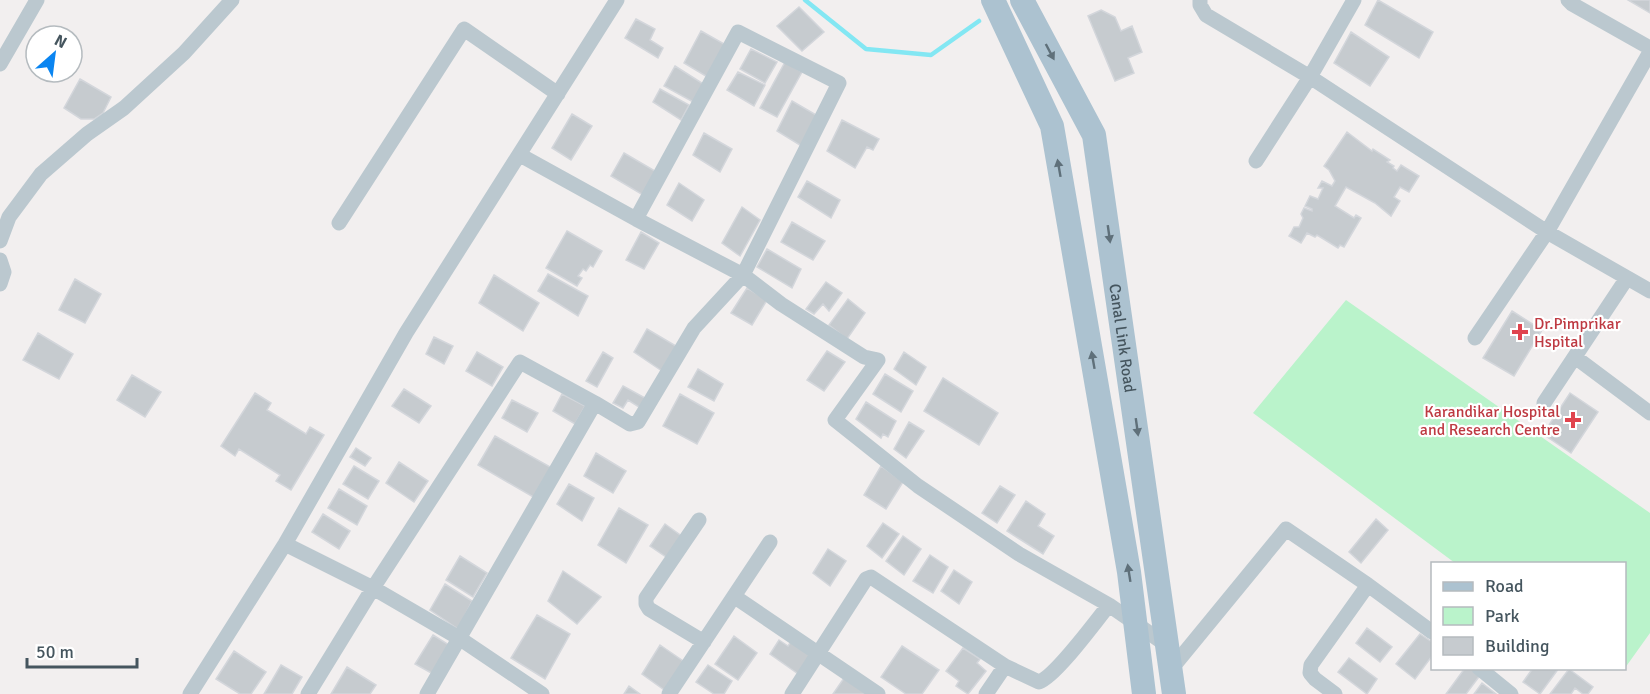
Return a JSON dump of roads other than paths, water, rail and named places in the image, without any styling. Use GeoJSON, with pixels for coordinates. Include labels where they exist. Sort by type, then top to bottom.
{"type":"FeatureCollection","features":[{"type":"Feature","properties":{"kind":"main road","name":"Canal Link Road"},"geometry":{"type":"LineString","coordinates":[[993,0],[1052,126],[1097,382],[1136,624],[1144,694]]}},
{"type":"Feature","properties":{"kind":"main road","name":"Canal Link Road"},"geometry":{"type":"LineString","coordinates":[[1022,0],[1094,135],[1174,694]]}},
{"type":"Feature","properties":{"kind":"street"},"geometry":{"type":"LineString","coordinates":[[0,64],[37,0]]}},
{"type":"Feature","properties":{"kind":"street"},"geometry":{"type":"LineString","coordinates":[[0,241],[9,217],[41,174],[87,134],[124,108],[184,53],[232,0]]}},
{"type":"Feature","properties":{"kind":"street"},"geometry":{"type":"LineString","coordinates":[[190,694],[285,544],[406,333],[616,0]]}},
{"type":"Feature","properties":{"kind":"street"},"geometry":{"type":"LineString","coordinates":[[1200,0],[1206,15],[1310,77],[1547,232],[1650,291]]}},
{"type":"Feature","properties":{"kind":"street"},"geometry":{"type":"LineString","coordinates":[[1256,160],[1310,77],[1354,0]]}},
{"type":"Feature","properties":{"kind":"street"},"geometry":{"type":"LineString","coordinates":[[1475,338],[1547,232],[1650,50],[1572,4],[1569,0]]}},
{"type":"Feature","properties":{"kind":"street"},"geometry":{"type":"LineString","coordinates":[[339,223],[464,29],[558,94]]}},
{"type":"Feature","properties":{"kind":"street"},"geometry":{"type":"LineString","coordinates":[[308,694],[373,588],[520,362],[630,424],[638,422],[694,328],[743,275],[839,83],[738,32],[636,219]]}},
{"type":"Feature","properties":{"kind":"street"},"geometry":{"type":"LineString","coordinates":[[520,155],[743,275],[780,304],[864,357],[878,360],[835,420],[918,486],[1019,554],[1109,605],[1136,624],[1170,657],[1286,529],[1431,631]]}},
{"type":"Feature","properties":{"kind":"street"},"geometry":{"type":"LineString","coordinates":[[0,260],[4,272],[0,284]]}},
{"type":"Feature","properties":{"kind":"street"},"geometry":{"type":"LineString","coordinates":[[1544,403],[1627,278]]}},
{"type":"Feature","properties":{"kind":"street"},"geometry":{"type":"LineString","coordinates":[[1575,357],[1650,413]]}},
{"type":"Feature","properties":{"kind":"street"},"geometry":{"type":"LineString","coordinates":[[428,694],[595,403]]}},
{"type":"Feature","properties":{"kind":"street"},"geometry":{"type":"LineString","coordinates":[[699,520],[646,598],[646,604],[649,609],[704,642]]}},
{"type":"Feature","properties":{"kind":"street"},"geometry":{"type":"LineString","coordinates":[[669,694],[771,542]]}},
{"type":"Feature","properties":{"kind":"street"},"geometry":{"type":"LineString","coordinates":[[285,544],[373,588],[459,638],[542,694]]}},
{"type":"Feature","properties":{"kind":"street"},"geometry":{"type":"LineString","coordinates":[[792,694],[866,579],[871,577],[1005,666],[1034,681],[1042,681],[1054,670],[1109,605]]}},
{"type":"Feature","properties":{"kind":"street"},"geometry":{"type":"LineString","coordinates":[[1335,694],[1310,673],[1311,665],[1368,585]]}},
{"type":"Feature","properties":{"kind":"street"},"geometry":{"type":"LineString","coordinates":[[735,597],[878,694]]}},
{"type":"Feature","properties":{"kind":"street"},"geometry":{"type":"LineString","coordinates":[[986,694],[1005,666]]}},
{"type":"Feature","properties":{"kind":"street"},"geometry":{"type":"LineString","coordinates":[[1480,670],[1511,694]]}},
{"type":"Feature","properties":{"kind":"waterway"},"geometry":{"type":"LineString","coordinates":[[805,0],[866,49],[931,55],[979,21]]}},
{"type":"Feature","properties":{"kind":"place","name":"Dr.Pimprikar Hspital"},"geometry":{"type":"Point","coordinates":[1520,332]}},
{"type":"Feature","properties":{"kind":"place","name":"Karandikar Hospital and Research Centre"},"geometry":{"type":"Point","coordinates":[1573,420]}}]}
